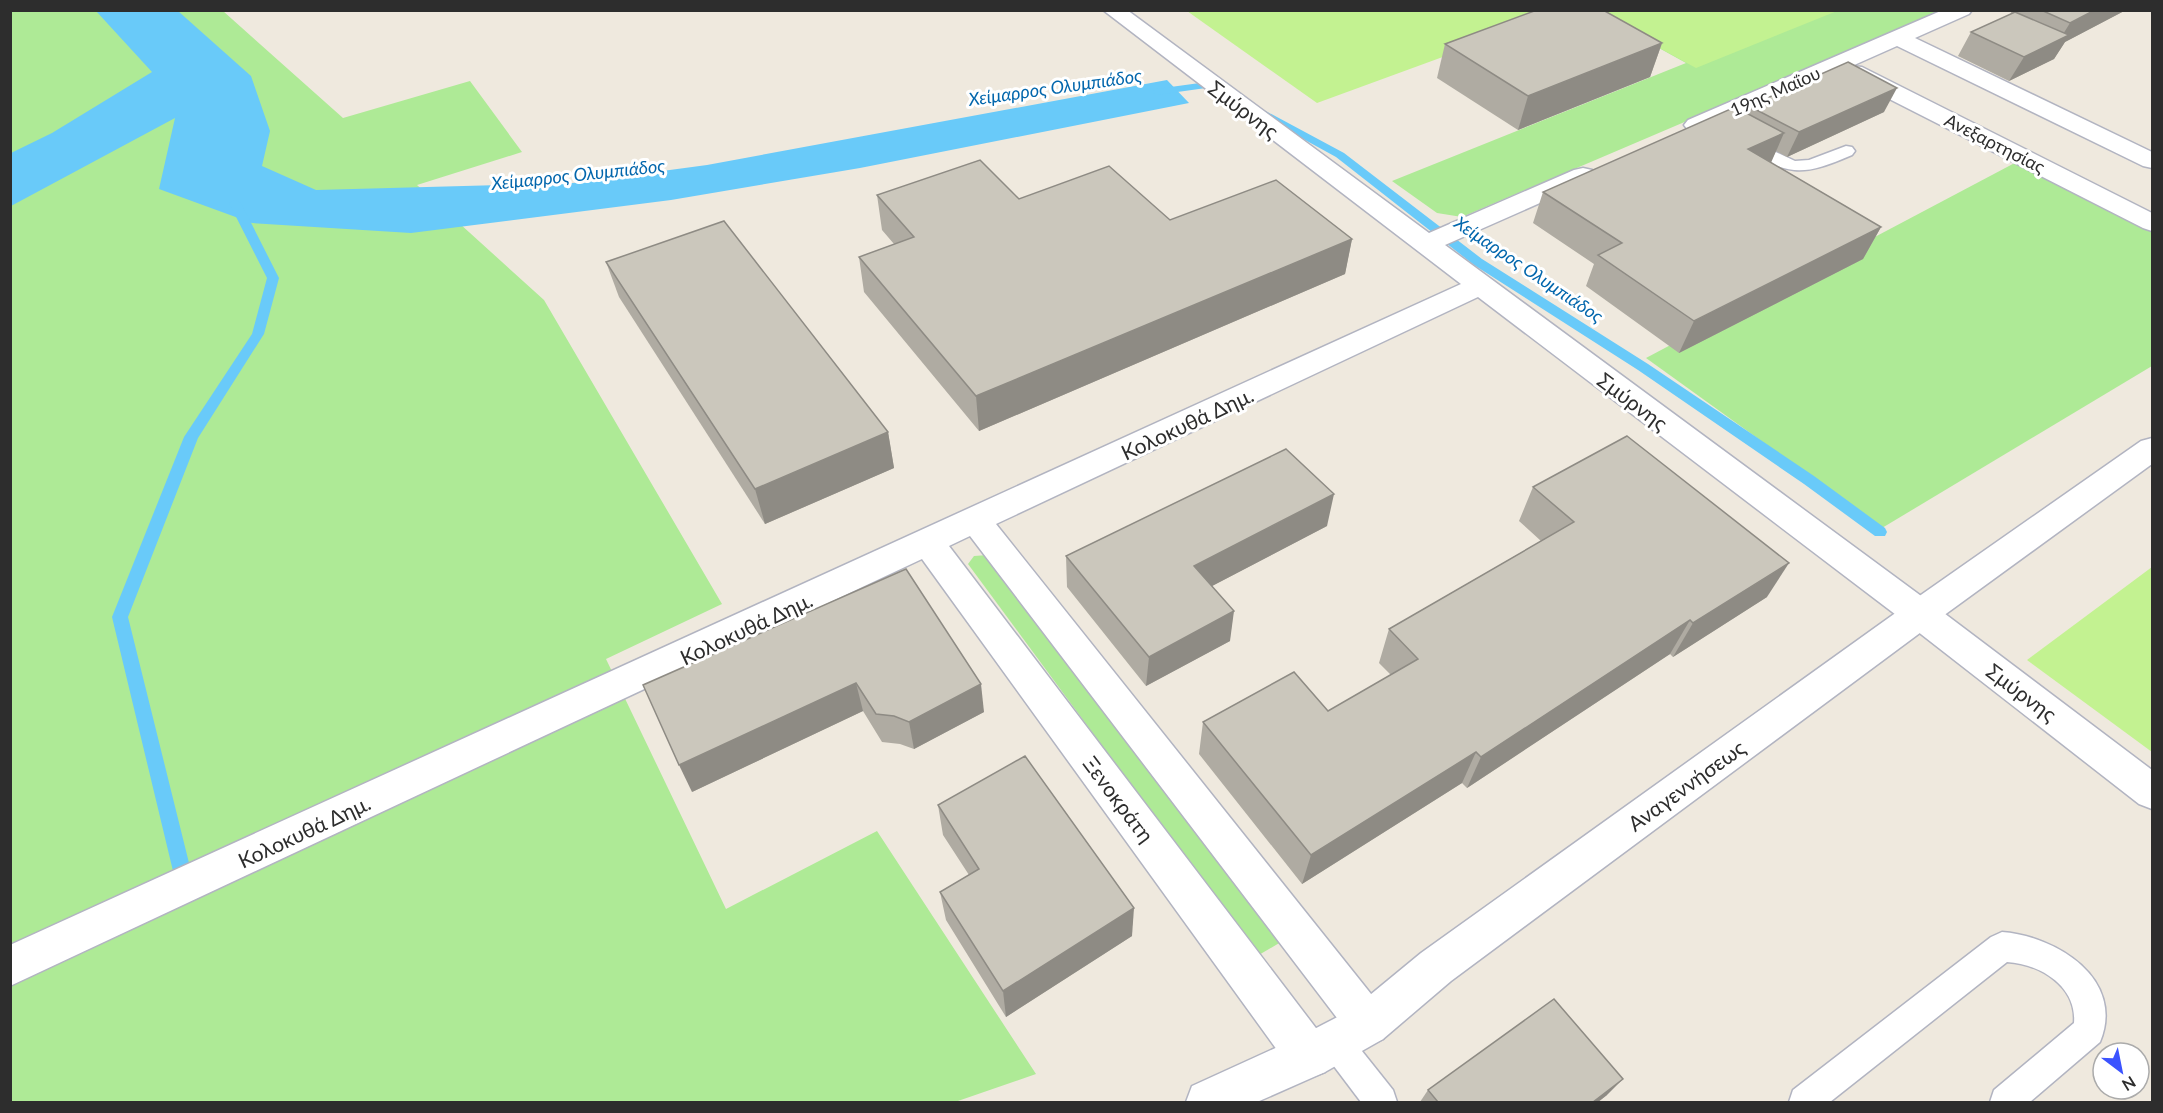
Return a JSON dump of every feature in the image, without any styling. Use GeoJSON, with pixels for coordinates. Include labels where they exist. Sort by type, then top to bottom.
{"type":"FeatureCollection","features":[{"type":"Feature","properties":{"kind":"street","name":"Σμύρνης"},"geometry":{"type":"LineString","coordinates":[[1113,10],[1920,614],[2152,792]]}},
{"type":"Feature","properties":{"kind":"street","name":"19ης Μαΐου"},"geometry":{"type":"LineString","coordinates":[[1675,135],[1962,10]]}},
{"type":"Feature","properties":{"kind":"street"},"geometry":{"type":"LineString","coordinates":[[1898,38],[2152,161]]}},
{"type":"Feature","properties":{"kind":"street","name":"Ανεξαρτησίας"},"geometry":{"type":"LineString","coordinates":[[1836,64],[2152,223]]}},
{"type":"Feature","properties":{"kind":"street"},"geometry":{"type":"LineString","coordinates":[[1424,245],[1598,169]]}},
{"type":"Feature","properties":{"kind":"street","name":"Κολοκυθά Δημ."},"geometry":{"type":"LineString","coordinates":[[10,966],[1480,286]]}},
{"type":"Feature","properties":{"kind":"street","name":"Αναγεννήσεως"},"geometry":{"type":"LineString","coordinates":[[1208,1102],[1338,1040],[1920,614],[2152,448]]}},
{"type":"Feature","properties":{"kind":"street"},"geometry":{"type":"LineString","coordinates":[[976,521],[1338,1040]]}},
{"type":"Feature","properties":{"kind":"street","name":"Ξενοκράτη"},"geometry":{"type":"LineString","coordinates":[[928,543],[1338,1040]]}},
{"type":"Feature","properties":{"kind":"lane"},"geometry":{"type":"LineString","coordinates":[[1708,120],[1786,166],[1804,168],[1846,151]]}},
{"type":"Feature","properties":{"kind":"lane"},"geometry":{"type":"LineString","coordinates":[[1805,1102],[2002,947],[2016,946],[2041,954],[2065,969],[2079,984],[2088,1001],[2092,1017],[2089,1030],[2007,1102]]}},
{"type":"Feature","properties":{"kind":"lane"},"geometry":{"type":"LineString","coordinates":[[1338,1040],[1381,1102]]}},
{"type":"Feature","properties":{"kind":"green space"},"geometry":{"type":"Polygon","coordinates":[[[10,11],[223,11],[343,118],[470,81],[522,152],[417,185],[544,300],[722,604],[606,659],[726,909],[877,831],[1036,1074],[955,1102],[11,1102],[10,11]]]}},
{"type":"Feature","properties":{"kind":"green space"},"geometry":{"type":"Polygon","coordinates":[[[1187,11],[1568,11],[1317,103],[1187,11]]]}},
{"type":"Feature","properties":{"kind":"green space"},"geometry":{"type":"Polygon","coordinates":[[[1592,11],[1945,11],[1462,217],[1437,213],[1392,181],[1686,63],[1592,11]]]}},
{"type":"Feature","properties":{"kind":"green space"},"geometry":{"type":"Polygon","coordinates":[[[1592,11],[1837,11],[1696,68],[1592,11]]]}},
{"type":"Feature","properties":{"kind":"green space"},"geometry":{"type":"Polygon","coordinates":[[[2026,157],[2152,222],[2152,366],[1882,528],[1646,358],[2026,157]]]}},
{"type":"Feature","properties":{"kind":"green space"},"geometry":{"type":"Polygon","coordinates":[[[988,555],[1281,942],[1257,956],[968,564],[974,556],[988,555]]]}},
{"type":"Feature","properties":{"kind":"green space"},"geometry":{"type":"Polygon","coordinates":[[[2152,567],[2152,752],[2027,660],[2152,567]]]}},
{"type":"Feature","properties":{"kind":"water"},"geometry":{"type":"Polygon","coordinates":[[[96,11],[178,11],[251,76],[270,131],[262,166],[316,190],[573,183],[707,165],[1167,80],[1189,103],[860,168],[671,200],[411,233],[252,223],[159,189],[175,118],[11,206],[11,153],[52,133],[152,72],[96,11]]]}},
{"type":"Feature","properties":{"kind":"building"},"geometry":{"type":"Polygon","coordinates":[[[1537,10],[1603,10],[1662,43],[1528,96],[1445,44],[1537,10]]]}},
{"type":"Feature","properties":{"kind":"building"},"geometry":{"type":"Polygon","coordinates":[[[2041,10],[2095,10],[2070,23],[2041,10]]]}},
{"type":"Feature","properties":{"kind":"building"},"geometry":{"type":"Polygon","coordinates":[[[2015,12],[2069,35],[2024,57],[1971,32],[2015,12]]]}},
{"type":"Feature","properties":{"kind":"building"},"geometry":{"type":"Polygon","coordinates":[[[1848,62],[1897,88],[1799,132],[1749,106],[1848,62]]]}},
{"type":"Feature","properties":{"kind":"building"},"geometry":{"type":"Polygon","coordinates":[[[1735,107],[1784,133],[1748,149],[1881,227],[1694,321],[1598,255],[1622,243],[1543,192],[1735,107]]]}},
{"type":"Feature","properties":{"kind":"building"},"geometry":{"type":"Polygon","coordinates":[[[980,160],[1019,199],[1109,166],[1170,220],[1276,180],[1352,239],[976,396],[859,257],[914,237],[877,195],[980,160]]]}},
{"type":"Feature","properties":{"kind":"building"},"geometry":{"type":"Polygon","coordinates":[[[724,221],[888,432],[755,489],[606,262],[724,221]]]}},
{"type":"Feature","properties":{"kind":"building"},"geometry":{"type":"Polygon","coordinates":[[[1627,436],[1789,563],[1693,623],[1690,620],[1481,757],[1476,752],[1311,855],[1203,722],[1294,672],[1328,711],[1418,659],[1389,629],[1574,522],[1533,487],[1627,436]]]}},
{"type":"Feature","properties":{"kind":"building"},"geometry":{"type":"Polygon","coordinates":[[[1286,449],[1334,494],[1194,566],[1234,611],[1149,657],[1066,556],[1286,449]]]}},
{"type":"Feature","properties":{"kind":"building"},"geometry":{"type":"Polygon","coordinates":[[[906,569],[981,684],[909,722],[894,716],[876,714],[856,683],[679,765],[643,685],[906,569]]]}},
{"type":"Feature","properties":{"kind":"building"},"geometry":{"type":"Polygon","coordinates":[[[1025,756],[1134,908],[1003,991],[940,892],[979,869],[938,805],[1025,756]]]}},
{"type":"Feature","properties":{"kind":"building"},"geometry":{"type":"Polygon","coordinates":[[[1554,999],[1623,1079],[1593,1102],[1438,1102],[1428,1090],[1554,999]]]}},
{"type":"Feature","properties":{"kind":"waterway","name":"Χείμαρρος Ολυμπιάδος"},"geometry":{"type":"LineString","coordinates":[[1156,92],[1207,85],[1221,90]]}},
{"type":"Feature","properties":{"kind":"waterway","name":"Χείμαρρος Ολυμπιάδος"},"geometry":{"type":"LineString","coordinates":[[1260,111],[1340,155],[1478,262],[1643,367],[1809,480],[1880,532]]}},
{"type":"Feature","properties":{"kind":"waterway"},"geometry":{"type":"LineString","coordinates":[[182,871],[120,617],[191,437],[258,334],[273,278],[235,203]]}}]}
